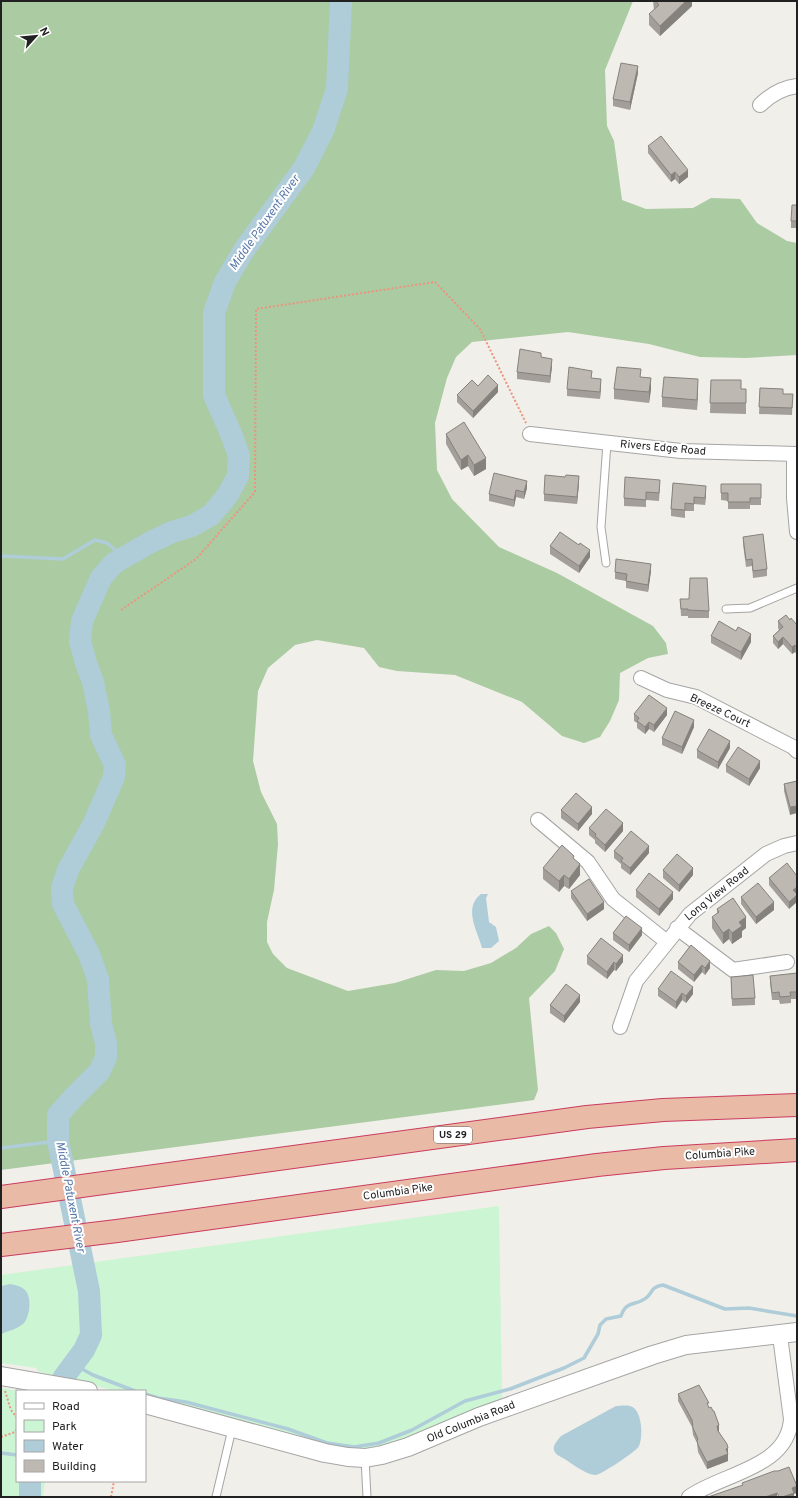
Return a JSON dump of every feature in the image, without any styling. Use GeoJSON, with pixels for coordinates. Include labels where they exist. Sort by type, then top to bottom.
{"type":"FeatureCollection","features":[{"type":"Feature","properties":{"kind":"highway","name":"US 29"},"geometry":{"type":"LineString","coordinates":[[1,1197],[587,1116],[671,1110],[797,1105]]}},
{"type":"Feature","properties":{"kind":"highway","name":"Columbia Pike"},"geometry":{"type":"LineString","coordinates":[[1,1245],[117,1231],[597,1165],[679,1157],[797,1150]]}},
{"type":"Feature","properties":{"kind":"street"},"geometry":{"type":"LineString","coordinates":[[760,105],[769,96],[797,86]]}},
{"type":"Feature","properties":{"kind":"street","name":"Rivers Edge Road"},"geometry":{"type":"LineString","coordinates":[[530,434],[681,451],[796,454]]}},
{"type":"Feature","properties":{"kind":"street"},"geometry":{"type":"LineString","coordinates":[[796,454],[794,498],[797,532]]}},
{"type":"Feature","properties":{"kind":"street","name":"Breeze Court"},"geometry":{"type":"LineString","coordinates":[[641,678],[667,690],[696,697],[793,747],[797,751]]}},
{"type":"Feature","properties":{"kind":"street"},"geometry":{"type":"LineString","coordinates":[[538,820],[588,862],[613,899],[667,942]]}},
{"type":"Feature","properties":{"kind":"street","name":"Long View Road"},"geometry":{"type":"LineString","coordinates":[[620,1027],[636,982],[677,928],[690,914],[766,854],[797,842]]}},
{"type":"Feature","properties":{"kind":"street"},"geometry":{"type":"LineString","coordinates":[[677,928],[733,970],[787,962]]}},
{"type":"Feature","properties":{"kind":"street"},"geometry":{"type":"LineString","coordinates":[[689,1497],[710,1485],[768,1459],[782,1447],[787,1439],[791,1419],[788,1334]]}},
{"type":"Feature","properties":{"kind":"street","name":"Old Columbia Road"},"geometry":{"type":"LineString","coordinates":[[146,1404],[325,1453],[365,1458],[408,1447],[479,1417],[653,1355],[686,1345],[788,1334]]}},
{"type":"Feature","properties":{"kind":"street"},"geometry":{"type":"LineString","coordinates":[[5,1377],[82,1390]]}},
{"type":"Feature","properties":{"kind":"lane"},"geometry":{"type":"LineString","coordinates":[[606,562],[601,527],[607,443]]}},
{"type":"Feature","properties":{"kind":"lane"},"geometry":{"type":"LineString","coordinates":[[726,609],[750,608],[797,588]]}},
{"type":"Feature","properties":{"kind":"lane"},"geometry":{"type":"LineString","coordinates":[[216,1497],[233,1427]]}},
{"type":"Feature","properties":{"kind":"lane"},"geometry":{"type":"LineString","coordinates":[[365,1458],[367,1497]]}},
{"type":"Feature","properties":{"kind":"path"},"geometry":{"type":"LineString","coordinates":[[121,610],[196,559],[255,492],[256,309],[435,282],[480,329],[519,407],[530,434]]}},
{"type":"Feature","properties":{"kind":"path"},"geometry":{"type":"LineString","coordinates":[[5,1377],[5,1395],[11,1410],[16,1417]]}},
{"type":"Feature","properties":{"kind":"path"},"geometry":{"type":"LineString","coordinates":[[1,1437],[16,1430]]}},
{"type":"Feature","properties":{"kind":"path"},"geometry":{"type":"LineString","coordinates":[[111,1497],[114,1482]]}},
{"type":"Feature","properties":{"kind":"green space"},"geometry":{"type":"Polygon","coordinates":[[[1,1],[633,1],[605,70],[607,126],[614,141],[622,200],[646,209],[693,208],[711,198],[740,199],[757,223],[787,241],[797,243],[797,355],[746,358],[700,357],[649,344],[568,332],[472,342],[456,357],[447,378],[435,423],[437,470],[452,499],[499,547],[557,573],[653,626],[666,643],[668,654],[648,658],[620,673],[619,700],[610,721],[600,737],[584,743],[562,736],[522,702],[455,675],[397,671],[379,667],[364,648],[317,640],[295,645],[268,668],[258,691],[253,761],[261,792],[277,824],[278,844],[274,890],[267,922],[267,942],[273,954],[287,968],[348,991],[395,983],[436,970],[464,971],[491,963],[516,948],[531,934],[549,926],[556,933],[564,949],[555,971],[529,998],[538,1090],[534,1100],[1,1170],[1,1]]]}},
{"type":"Feature","properties":{"kind":"green space"},"geometry":{"type":"Polygon","coordinates":[[[499,1206],[502,1398],[383,1447],[344,1450],[146,1399],[146,1390],[111,1390],[37,1371],[37,1368],[1,1363],[1,1275],[499,1206]]]}},
{"type":"Feature","properties":{"kind":"green space"},"geometry":{"type":"Polygon","coordinates":[[[1,1388],[16,1390],[16,1482],[45,1482],[43,1497],[1,1497],[1,1388]]]}},
{"type":"Feature","properties":{"kind":"water"},"geometry":{"type":"Polygon","coordinates":[[[481,894],[488,894],[486,898],[489,922],[496,927],[499,941],[491,948],[482,948],[473,920],[473,906],[481,894]]]}},
{"type":"Feature","properties":{"kind":"water"},"geometry":{"type":"Polygon","coordinates":[[[10,1284],[25,1290],[29,1297],[29,1311],[26,1320],[22,1325],[1,1334],[1,1286],[10,1284]]]}},
{"type":"Feature","properties":{"kind":"water"},"geometry":{"type":"Polygon","coordinates":[[[616,1406],[632,1407],[639,1415],[641,1431],[640,1442],[637,1449],[612,1467],[596,1475],[583,1471],[557,1455],[554,1447],[561,1436],[616,1406]]]}},
{"type":"Feature","properties":{"kind":"building"},"geometry":{"type":"Polygon","coordinates":[[[656,1],[686,1],[660,26],[649,14],[659,5],[656,1]]]}},
{"type":"Feature","properties":{"kind":"building"},"geometry":{"type":"Polygon","coordinates":[[[621,63],[638,66],[630,102],[613,99],[621,63]]]}},
{"type":"Feature","properties":{"kind":"building"},"geometry":{"type":"Polygon","coordinates":[[[661,136],[688,170],[679,177],[675,172],[671,175],[648,146],[661,136]]]}},
{"type":"Feature","properties":{"kind":"building"},"geometry":{"type":"Polygon","coordinates":[[[792,205],[797,205],[797,221],[791,221],[792,205]]]}},
{"type":"Feature","properties":{"kind":"building"},"geometry":{"type":"Polygon","coordinates":[[[520,349],[541,353],[541,357],[552,359],[550,376],[517,372],[520,349]]]}},
{"type":"Feature","properties":{"kind":"building"},"geometry":{"type":"Polygon","coordinates":[[[569,367],[592,371],[591,378],[601,379],[600,392],[567,389],[569,367]]]}},
{"type":"Feature","properties":{"kind":"building"},"geometry":{"type":"Polygon","coordinates":[[[617,367],[641,369],[640,377],[651,378],[649,392],[614,389],[617,367]]]}},
{"type":"Feature","properties":{"kind":"building"},"geometry":{"type":"Polygon","coordinates":[[[488,375],[498,385],[473,411],[457,395],[472,380],[478,386],[488,375]]]}},
{"type":"Feature","properties":{"kind":"building"},"geometry":{"type":"Polygon","coordinates":[[[664,377],[698,379],[697,400],[662,397],[664,377]]]}},
{"type":"Feature","properties":{"kind":"building"},"geometry":{"type":"Polygon","coordinates":[[[711,380],[741,380],[741,389],[746,389],[746,403],[710,403],[711,380]]]}},
{"type":"Feature","properties":{"kind":"building"},"geometry":{"type":"Polygon","coordinates":[[[760,388],[783,389],[783,394],[793,394],[792,408],[759,407],[760,388]]]}},
{"type":"Feature","properties":{"kind":"building"},"geometry":{"type":"Polygon","coordinates":[[[464,422],[486,458],[474,465],[468,455],[461,460],[446,434],[464,422]]]}},
{"type":"Feature","properties":{"kind":"building"},"geometry":{"type":"Polygon","coordinates":[[[494,473],[527,481],[524,492],[516,490],[514,500],[489,494],[494,473]]]}},
{"type":"Feature","properties":{"kind":"building"},"geometry":{"type":"Polygon","coordinates":[[[545,475],[565,477],[566,475],[579,476],[577,497],[544,494],[545,475]]]}},
{"type":"Feature","properties":{"kind":"building"},"geometry":{"type":"Polygon","coordinates":[[[625,477],[660,480],[659,493],[646,492],[646,500],[624,498],[625,477]]]}},
{"type":"Feature","properties":{"kind":"building"},"geometry":{"type":"Polygon","coordinates":[[[673,483],[706,486],[705,498],[694,497],[694,504],[685,503],[685,510],[671,509],[673,483]]]}},
{"type":"Feature","properties":{"kind":"building"},"geometry":{"type":"Polygon","coordinates":[[[721,484],[761,484],[761,498],[750,498],[750,502],[728,502],[728,493],[721,493],[721,484]]]}},
{"type":"Feature","properties":{"kind":"building"},"geometry":{"type":"Polygon","coordinates":[[[560,532],[579,545],[580,543],[590,550],[579,566],[550,546],[560,532]]]}},
{"type":"Feature","properties":{"kind":"building"},"geometry":{"type":"Polygon","coordinates":[[[763,534],[767,569],[753,571],[752,559],[746,560],[743,537],[763,534]]]}},
{"type":"Feature","properties":{"kind":"building"},"geometry":{"type":"Polygon","coordinates":[[[616,559],[651,564],[648,585],[626,581],[627,574],[615,572],[616,559]]]}},
{"type":"Feature","properties":{"kind":"building"},"geometry":{"type":"Polygon","coordinates":[[[690,578],[707,578],[709,611],[681,609],[680,599],[689,599],[690,578]]]}},
{"type":"Feature","properties":{"kind":"building"},"geometry":{"type":"Polygon","coordinates":[[[786,615],[797,625],[797,648],[795,645],[792,647],[783,637],[778,642],[773,636],[783,627],[778,621],[786,615]]]}},
{"type":"Feature","properties":{"kind":"building"},"geometry":{"type":"Polygon","coordinates":[[[719,621],[736,631],[738,627],[751,634],[741,652],[711,636],[719,621]]]}},
{"type":"Feature","properties":{"kind":"building"},"geometry":{"type":"Polygon","coordinates":[[[649,695],[667,708],[654,725],[649,722],[645,727],[637,721],[639,718],[634,714],[649,695]]]}},
{"type":"Feature","properties":{"kind":"building"},"geometry":{"type":"Polygon","coordinates":[[[675,711],[694,720],[682,747],[662,738],[675,711]]]}},
{"type":"Feature","properties":{"kind":"building"},"geometry":{"type":"Polygon","coordinates":[[[709,729],[730,741],[718,762],[697,750],[709,729]]]}},
{"type":"Feature","properties":{"kind":"building"},"geometry":{"type":"Polygon","coordinates":[[[738,747],[760,761],[749,779],[726,765],[738,747]]]}},
{"type":"Feature","properties":{"kind":"building"},"geometry":{"type":"Polygon","coordinates":[[[797,781],[797,806],[790,807],[784,784],[797,781]]]}},
{"type":"Feature","properties":{"kind":"building"},"geometry":{"type":"Polygon","coordinates":[[[576,793],[592,807],[578,824],[561,810],[576,793]]]}},
{"type":"Feature","properties":{"kind":"building"},"geometry":{"type":"Polygon","coordinates":[[[606,809],[623,823],[605,845],[589,828],[606,809]]]}},
{"type":"Feature","properties":{"kind":"building"},"geometry":{"type":"Polygon","coordinates":[[[631,831],[649,846],[630,868],[621,861],[623,858],[614,851],[631,831]]]}},
{"type":"Feature","properties":{"kind":"building"},"geometry":{"type":"Polygon","coordinates":[[[562,845],[580,864],[569,879],[564,875],[559,881],[543,868],[562,845]]]}},
{"type":"Feature","properties":{"kind":"building"},"geometry":{"type":"Polygon","coordinates":[[[677,854],[693,868],[679,885],[663,870],[677,854]]]}},
{"type":"Feature","properties":{"kind":"building"},"geometry":{"type":"Polygon","coordinates":[[[787,863],[797,876],[797,887],[793,890],[797,895],[789,902],[769,878],[787,863]]]}},
{"type":"Feature","properties":{"kind":"building"},"geometry":{"type":"Polygon","coordinates":[[[649,873],[673,892],[659,909],[636,890],[649,873]]]}},
{"type":"Feature","properties":{"kind":"building"},"geometry":{"type":"Polygon","coordinates":[[[589,879],[604,902],[587,914],[571,891],[589,879]]]}},
{"type":"Feature","properties":{"kind":"building"},"geometry":{"type":"Polygon","coordinates":[[[758,883],[774,902],[756,917],[741,897],[758,883]]]}},
{"type":"Feature","properties":{"kind":"building"},"geometry":{"type":"Polygon","coordinates":[[[733,898],[746,917],[739,922],[742,926],[732,933],[729,929],[723,933],[712,917],[719,912],[717,909],[733,898]]]}},
{"type":"Feature","properties":{"kind":"building"},"geometry":{"type":"Polygon","coordinates":[[[626,916],[642,928],[629,945],[613,933],[626,916]]]}},
{"type":"Feature","properties":{"kind":"building"},"geometry":{"type":"Polygon","coordinates":[[[601,938],[623,955],[616,964],[614,962],[607,972],[587,956],[601,938]]]}},
{"type":"Feature","properties":{"kind":"building"},"geometry":{"type":"Polygon","coordinates":[[[691,945],[710,961],[705,968],[702,965],[694,975],[678,962],[691,945]]]}},
{"type":"Feature","properties":{"kind":"building"},"geometry":{"type":"Polygon","coordinates":[[[671,971],[693,987],[686,996],[682,993],[676,1002],[658,989],[671,971]]]}},
{"type":"Feature","properties":{"kind":"building"},"geometry":{"type":"Polygon","coordinates":[[[797,973],[797,992],[790,992],[791,996],[780,997],[779,992],[772,993],[770,976],[797,973]]]}},
{"type":"Feature","properties":{"kind":"building"},"geometry":{"type":"Polygon","coordinates":[[[753,975],[755,998],[732,999],[731,977],[753,975]]]}},
{"type":"Feature","properties":{"kind":"building"},"geometry":{"type":"Polygon","coordinates":[[[566,984],[580,995],[564,1016],[550,1005],[566,984]]]}},
{"type":"Feature","properties":{"kind":"building"},"geometry":{"type":"Polygon","coordinates":[[[699,1385],[709,1403],[707,1403],[709,1408],[711,1407],[714,1411],[719,1425],[717,1426],[718,1431],[728,1448],[726,1449],[728,1454],[707,1462],[698,1445],[698,1439],[693,1428],[692,1420],[678,1394],[699,1385]]]}},
{"type":"Feature","properties":{"kind":"building"},"geometry":{"type":"Polygon","coordinates":[[[789,1467],[797,1486],[792,1488],[794,1493],[782,1497],[779,1497],[777,1493],[765,1497],[708,1497],[743,1485],[742,1483],[774,1471],[789,1467]]]}},
{"type":"Feature","properties":{"kind":"waterway","name":"Middle Patuxent River"},"geometry":{"type":"LineString","coordinates":[[57,1390],[64,1377],[84,1350],[91,1335],[89,1291],[58,1141],[58,1115],[99,1072],[106,1058],[106,1043],[101,1024],[98,979],[89,954],[63,904],[62,888],[68,870],[94,823],[114,777],[115,765],[101,735],[99,711],[93,682],[80,641],[82,621],[101,578],[114,563],[151,542],[172,532],[192,526],[211,515],[227,496],[238,476],[239,456],[214,395],[214,313],[225,282],[244,250],[304,168],[323,131],[337,89],[341,1]]}},
{"type":"Feature","properties":{"kind":"waterway"},"geometry":{"type":"LineString","coordinates":[[1,556],[63,559],[95,540],[107,543],[124,557]]}},
{"type":"Feature","properties":{"kind":"waterway"},"geometry":{"type":"LineString","coordinates":[[1,1148],[58,1141]]}},
{"type":"Feature","properties":{"kind":"waterway"},"geometry":{"type":"LineString","coordinates":[[146,1394],[158,1398],[186,1402],[288,1429],[327,1443],[354,1447],[379,1443],[412,1430],[465,1401],[510,1389],[564,1368],[584,1358],[598,1334],[600,1325],[606,1319],[621,1316],[628,1305],[646,1298],[656,1287],[659,1286],[663,1285],[725,1309],[749,1308],[797,1316]]}},
{"type":"Feature","properties":{"kind":"waterway"},"geometry":{"type":"LineString","coordinates":[[73,1364],[93,1375],[132,1390]]}},
{"type":"Feature","properties":{"kind":"waterway"},"geometry":{"type":"LineString","coordinates":[[1,1453],[16,1455]]}},
{"type":"Feature","properties":{"kind":"waterway","name":"Middle Patuxent River"},"geometry":{"type":"LineString","coordinates":[[30,1482],[30,1497]]}}]}
